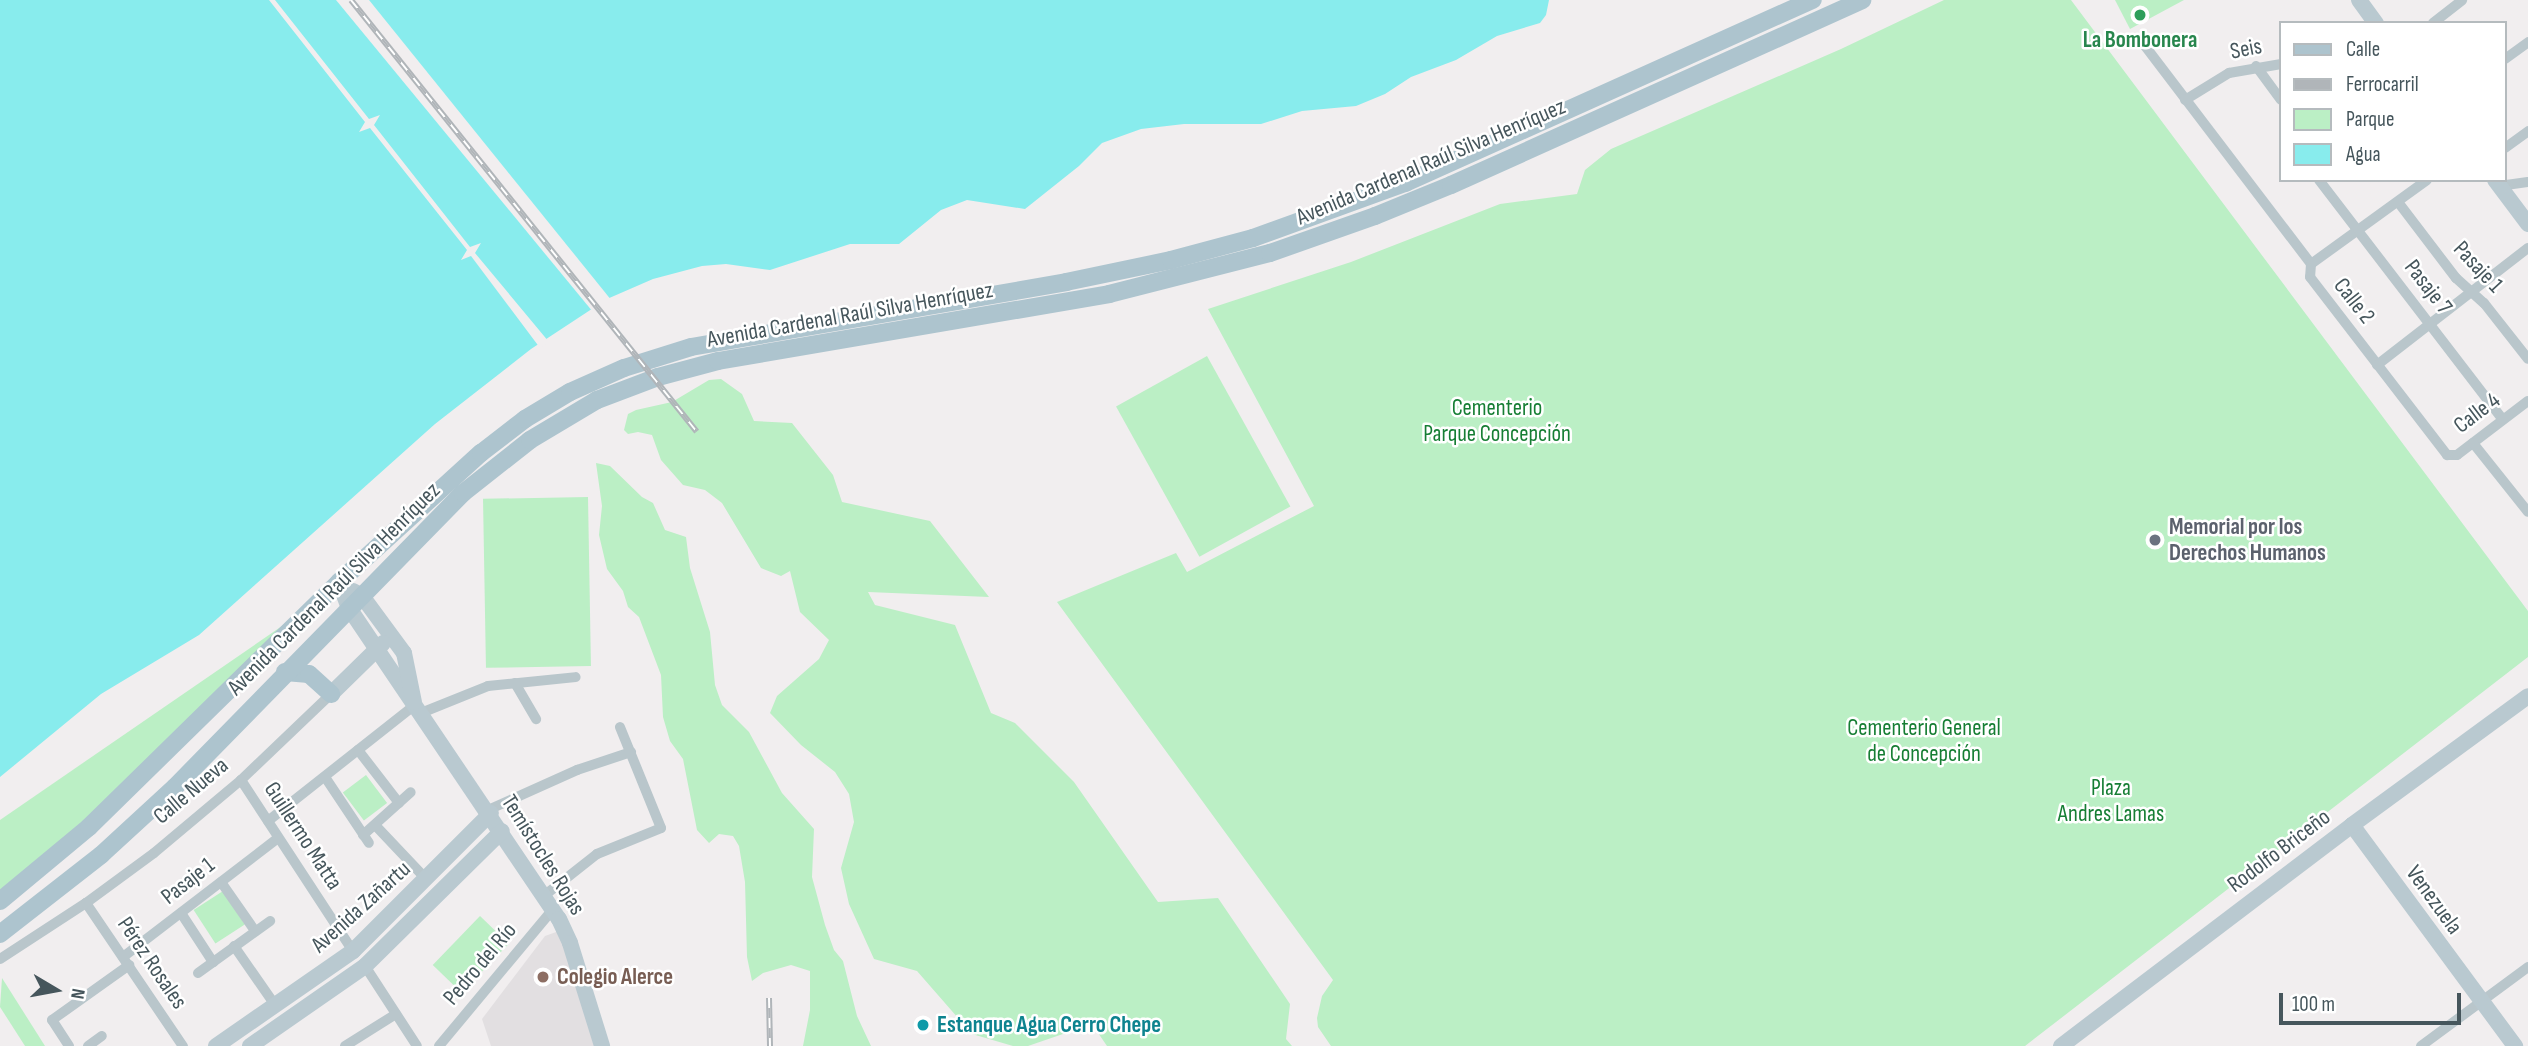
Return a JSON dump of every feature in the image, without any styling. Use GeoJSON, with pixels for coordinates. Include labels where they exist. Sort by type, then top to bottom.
{"type":"FeatureCollection","features":[{"type":"Feature","properties":{"kind":"main road","name":"Avenida Cardenal Raúl Silva Henríquez"},"geometry":{"type":"LineString","coordinates":[[0,901],[52,860],[157,763],[339,582],[502,436],[551,402],[624,368],[723,340],[1066,282],[1161,262],[1254,238],[1405,183],[1813,0]]}},
{"type":"Feature","properties":{"kind":"main road","name":"Avenida Cardenal Raúl Silva Henríquez"},"geometry":{"type":"LineString","coordinates":[[0,934],[64,886],[137,823],[485,474],[552,425],[615,392],[718,361],[1109,294],[1270,253],[1365,220],[1451,185],[1862,0]]}},
{"type":"Feature","properties":{"kind":"main road"},"geometry":{"type":"LineString","coordinates":[[285,672],[309,674],[331,694]]}},
{"type":"Feature","properties":{"kind":"street"},"geometry":{"type":"LineString","coordinates":[[2359,0],[2375,21]]}},
{"type":"Feature","properties":{"kind":"street"},"geometry":{"type":"LineString","coordinates":[[2436,21],[2462,0]]}},
{"type":"Feature","properties":{"kind":"street","name":"Calle 2"},"geometry":{"type":"LineString","coordinates":[[2142,42],[2312,264],[2309,277],[2444,453],[2450,456]]}},
{"type":"Feature","properties":{"kind":"street"},"geometry":{"type":"LineString","coordinates":[[2507,58],[2528,42]]}},
{"type":"Feature","properties":{"kind":"street","name":"Seis"},"geometry":{"type":"LineString","coordinates":[[2185,100],[2228,73],[2256,66],[2280,64]]}},
{"type":"Feature","properties":{"kind":"street"},"geometry":{"type":"LineString","coordinates":[[2256,66],[2280,99]]}},
{"type":"Feature","properties":{"kind":"street"},"geometry":{"type":"LineString","coordinates":[[2507,147],[2528,131]]}},
{"type":"Feature","properties":{"kind":"street","name":"Pasaje 7"},"geometry":{"type":"LineString","coordinates":[[2320,182],[2503,420]]}},
{"type":"Feature","properties":{"kind":"street"},"geometry":{"type":"LineString","coordinates":[[2312,264],[2424,182]]}},
{"type":"Feature","properties":{"kind":"street"},"geometry":{"type":"LineString","coordinates":[[2497,183],[2528,182]]}},
{"type":"Feature","properties":{"kind":"street"},"geometry":{"type":"LineString","coordinates":[[2497,183],[2528,224]]}},
{"type":"Feature","properties":{"kind":"street","name":"Pasaje 1"},"geometry":{"type":"LineString","coordinates":[[2398,202],[2456,278],[2488,308],[2528,359]]}},
{"type":"Feature","properties":{"kind":"street"},"geometry":{"type":"LineString","coordinates":[[2377,365],[2528,248]]}},
{"type":"Feature","properties":{"kind":"street","name":"Calle 4"},"geometry":{"type":"LineString","coordinates":[[2450,456],[2473,443],[2528,401]]}},
{"type":"Feature","properties":{"kind":"street"},"geometry":{"type":"LineString","coordinates":[[2473,443],[2527,509]]}},
{"type":"Feature","properties":{"kind":"street","name":"Temístocles Rojas"},"geometry":{"type":"LineString","coordinates":[[339,582],[355,602],[392,634],[408,662],[418,709]]}},
{"type":"Feature","properties":{"kind":"street","name":"Temístocles Rojas"},"geometry":{"type":"LineString","coordinates":[[355,602],[377,650],[549,902],[570,943],[602,1046]]}},
{"type":"Feature","properties":{"kind":"street","name":"Calle Nueva"},"geometry":{"type":"LineString","coordinates":[[0,959],[86,903],[153,853],[241,780],[392,634]]}},
{"type":"Feature","properties":{"kind":"street"},"geometry":{"type":"LineString","coordinates":[[268,821],[358,750],[418,709],[476,689],[576,677]]}},
{"type":"Feature","properties":{"kind":"street"},"geometry":{"type":"LineString","coordinates":[[515,683],[536,719]]}},
{"type":"Feature","properties":{"kind":"street","name":"Rodolfo Briceño"},"geometry":{"type":"LineString","coordinates":[[2061,1046],[2351,825],[2528,696]]}},
{"type":"Feature","properties":{"kind":"street"},"geometry":{"type":"LineString","coordinates":[[489,812],[577,770],[631,752],[620,727]]}},
{"type":"Feature","properties":{"kind":"street"},"geometry":{"type":"LineString","coordinates":[[358,750],[399,803]]}},
{"type":"Feature","properties":{"kind":"street","name":"Pedro del Río"},"geometry":{"type":"LineString","coordinates":[[439,1046],[549,902],[597,853],[661,828],[631,752]]}},
{"type":"Feature","properties":{"kind":"street"},"geometry":{"type":"LineString","coordinates":[[325,777],[366,839],[375,825],[411,792]]}},
{"type":"Feature","properties":{"kind":"street","name":"Guillermo Matta"},"geometry":{"type":"LineString","coordinates":[[241,780],[353,951]]}},
{"type":"Feature","properties":{"kind":"street","name":"Avenida Zañartu"},"geometry":{"type":"LineString","coordinates":[[216,1046],[353,951],[489,812]]}},
{"type":"Feature","properties":{"kind":"street"},"geometry":{"type":"LineString","coordinates":[[375,825],[426,879]]}},
{"type":"Feature","properties":{"kind":"street","name":"Venezuela"},"geometry":{"type":"LineString","coordinates":[[2351,825],[2515,1046]]}},
{"type":"Feature","properties":{"kind":"street","name":"Avenida Zañartu"},"geometry":{"type":"LineString","coordinates":[[250,1046],[365,966],[502,831]]}},
{"type":"Feature","properties":{"kind":"street","name":"Pasaje 1"},"geometry":{"type":"LineString","coordinates":[[69,1046],[52,1020],[181,913],[278,838]]}},
{"type":"Feature","properties":{"kind":"street"},"geometry":{"type":"LineString","coordinates":[[221,882],[255,931]]}},
{"type":"Feature","properties":{"kind":"street","name":"Pérez Rosales"},"geometry":{"type":"LineString","coordinates":[[86,903],[183,1046]]}},
{"type":"Feature","properties":{"kind":"street"},"geometry":{"type":"LineString","coordinates":[[181,913],[213,962]]}},
{"type":"Feature","properties":{"kind":"street"},"geometry":{"type":"LineString","coordinates":[[198,973],[270,920]]}},
{"type":"Feature","properties":{"kind":"street"},"geometry":{"type":"LineString","coordinates":[[234,946],[275,1005]]}},
{"type":"Feature","properties":{"kind":"street"},"geometry":{"type":"LineString","coordinates":[[365,966],[416,1046]]}},
{"type":"Feature","properties":{"kind":"street"},"geometry":{"type":"LineString","coordinates":[[2421,1046],[2528,967]]}},
{"type":"Feature","properties":{"kind":"street"},"geometry":{"type":"LineString","coordinates":[[345,1046],[396,1014]]}},
{"type":"Feature","properties":{"kind":"street"},"geometry":{"type":"LineString","coordinates":[[88,1046],[102,1037]]}},
{"type":"Feature","properties":{"kind":"shaded area","name":"Colegio Alerce"},"geometry":{"type":"Polygon","coordinates":[[[559,931],[595,1046],[491,1046],[482,1019],[545,936],[559,931]]]}},
{"type":"Feature","properties":{"kind":"green space","name":"Cementerio General de Concepción"},"geometry":{"type":"Polygon","coordinates":[[[1944,0],[2071,0],[2528,611],[2528,657],[2025,1046],[1331,1046],[1318,1027],[1317,1018],[1322,996],[1333,980],[1057,602],[1176,553],[1187,572],[1314,506],[1208,309],[1351,262],[1500,204],[1577,194],[1585,170],[1611,149],[1841,49],[1944,0]]]}},
{"type":"Feature","properties":{"kind":"green space","name":"La Bombonera"},"geometry":{"type":"Polygon","coordinates":[[[2115,0],[2184,0],[2130,29],[2115,0]]]}},
{"type":"Feature","properties":{"kind":"green space"},"geometry":{"type":"Polygon","coordinates":[[[1207,356],[1290,506],[1199,557],[1116,406],[1207,356]]]}},
{"type":"Feature","properties":{"kind":"green space"},"geometry":{"type":"Polygon","coordinates":[[[721,379],[742,394],[754,421],[792,423],[833,475],[842,502],[930,521],[989,597],[868,592],[875,605],[955,625],[991,713],[1015,723],[1074,782],[1158,902],[1218,898],[1290,1004],[1286,1039],[1292,1046],[1107,1046],[1092,1024],[1028,1046],[1013,1046],[972,1034],[917,971],[874,959],[849,904],[841,868],[854,822],[849,794],[835,772],[801,745],[770,713],[777,696],[819,659],[829,640],[800,612],[790,571],[781,576],[761,568],[722,503],[705,490],[683,485],[661,460],[652,435],[638,432],[628,434],[624,430],[628,414],[672,402],[709,380],[721,379]]]}},
{"type":"Feature","properties":{"kind":"green space"},"geometry":{"type":"Polygon","coordinates":[[[596,463],[610,466],[642,497],[653,503],[665,530],[686,537],[690,568],[710,632],[715,685],[722,705],[749,732],[782,793],[814,829],[812,877],[825,925],[834,950],[843,961],[857,1016],[871,1046],[803,1046],[810,1010],[810,971],[791,965],[763,973],[752,981],[747,957],[745,882],[739,846],[733,836],[719,834],[709,843],[697,830],[683,759],[670,741],[663,717],[661,675],[639,617],[628,607],[623,591],[607,569],[599,535],[602,506],[596,463]]]}},
{"type":"Feature","properties":{"kind":"green space"},"geometry":{"type":"Polygon","coordinates":[[[588,497],[591,666],[486,668],[483,499],[588,497]]]}},
{"type":"Feature","properties":{"kind":"green space"},"geometry":{"type":"Polygon","coordinates":[[[298,615],[84,821],[0,890],[0,820],[298,615]]]}},
{"type":"Feature","properties":{"kind":"green space"},"geometry":{"type":"Polygon","coordinates":[[[366,775],[387,803],[364,820],[343,792],[366,775]]]}},
{"type":"Feature","properties":{"kind":"green space"},"geometry":{"type":"Polygon","coordinates":[[[223,891],[245,925],[215,944],[194,910],[223,891]]]}},
{"type":"Feature","properties":{"kind":"green space"},"geometry":{"type":"Polygon","coordinates":[[[480,916],[509,944],[462,993],[433,965],[480,916]]]}},
{"type":"Feature","properties":{"kind":"green space"},"geometry":{"type":"Polygon","coordinates":[[[2,978],[45,1046],[25,1046],[0,1007],[2,978]]]}},
{"type":"Feature","properties":{"kind":"water"},"geometry":{"type":"Polygon","coordinates":[[[0,0],[1549,0],[1546,15],[1540,23],[1497,36],[1456,60],[1411,77],[1385,94],[1356,106],[1302,111],[1261,124],[1184,124],[1141,129],[1102,143],[1079,166],[1025,209],[967,200],[941,210],[899,244],[850,244],[770,270],[726,264],[702,266],[653,279],[607,299],[531,349],[435,424],[199,635],[101,694],[0,777],[0,0]]]}},
{"type":"Feature","properties":{"kind":"pier"},"geometry":{"type":"Polygon","coordinates":[[[269,0],[275,0],[369,119],[380,115],[374,125],[470,247],[481,243],[475,253],[549,342],[540,348],[471,256],[461,260],[467,250],[370,128],[359,132],[365,122],[269,0]]]}},
{"type":"Feature","properties":{"kind":"pier"},"geometry":{"type":"Polygon","coordinates":[[[336,0],[369,0],[612,301],[593,312],[336,0]]]}},
{"type":"Feature","properties":{"kind":"railway"},"geometry":{"type":"LineString","coordinates":[[351,0],[697,432]]}},
{"type":"Feature","properties":{"kind":"railway"},"geometry":{"type":"LineString","coordinates":[[769,998],[770,1046]]}},
{"type":"Feature","properties":{"kind":"place","name":"La Bombonera"},"geometry":{"type":"Point","coordinates":[2140,15]}},
{"type":"Feature","properties":{"kind":"place","name":"Memorial por los Derechos Humanos"},"geometry":{"type":"Point","coordinates":[2155,540]}},
{"type":"Feature","properties":{"kind":"place","name":"Colegio Alerce"},"geometry":{"type":"Point","coordinates":[543,977]}},
{"type":"Feature","properties":{"kind":"place","name":"Estanque Agua Cerro Chepe"},"geometry":{"type":"Point","coordinates":[923,1025]}},
{"type":"Feature","properties":{"kind":"park label","name":"Cementerio Parque Concepción"},"geometry":{"type":"Point","coordinates":[1497,421]}},
{"type":"Feature","properties":{"kind":"park label","name":"Plaza Andres Lamas"},"geometry":{"type":"Point","coordinates":[2111,801]}}]}
